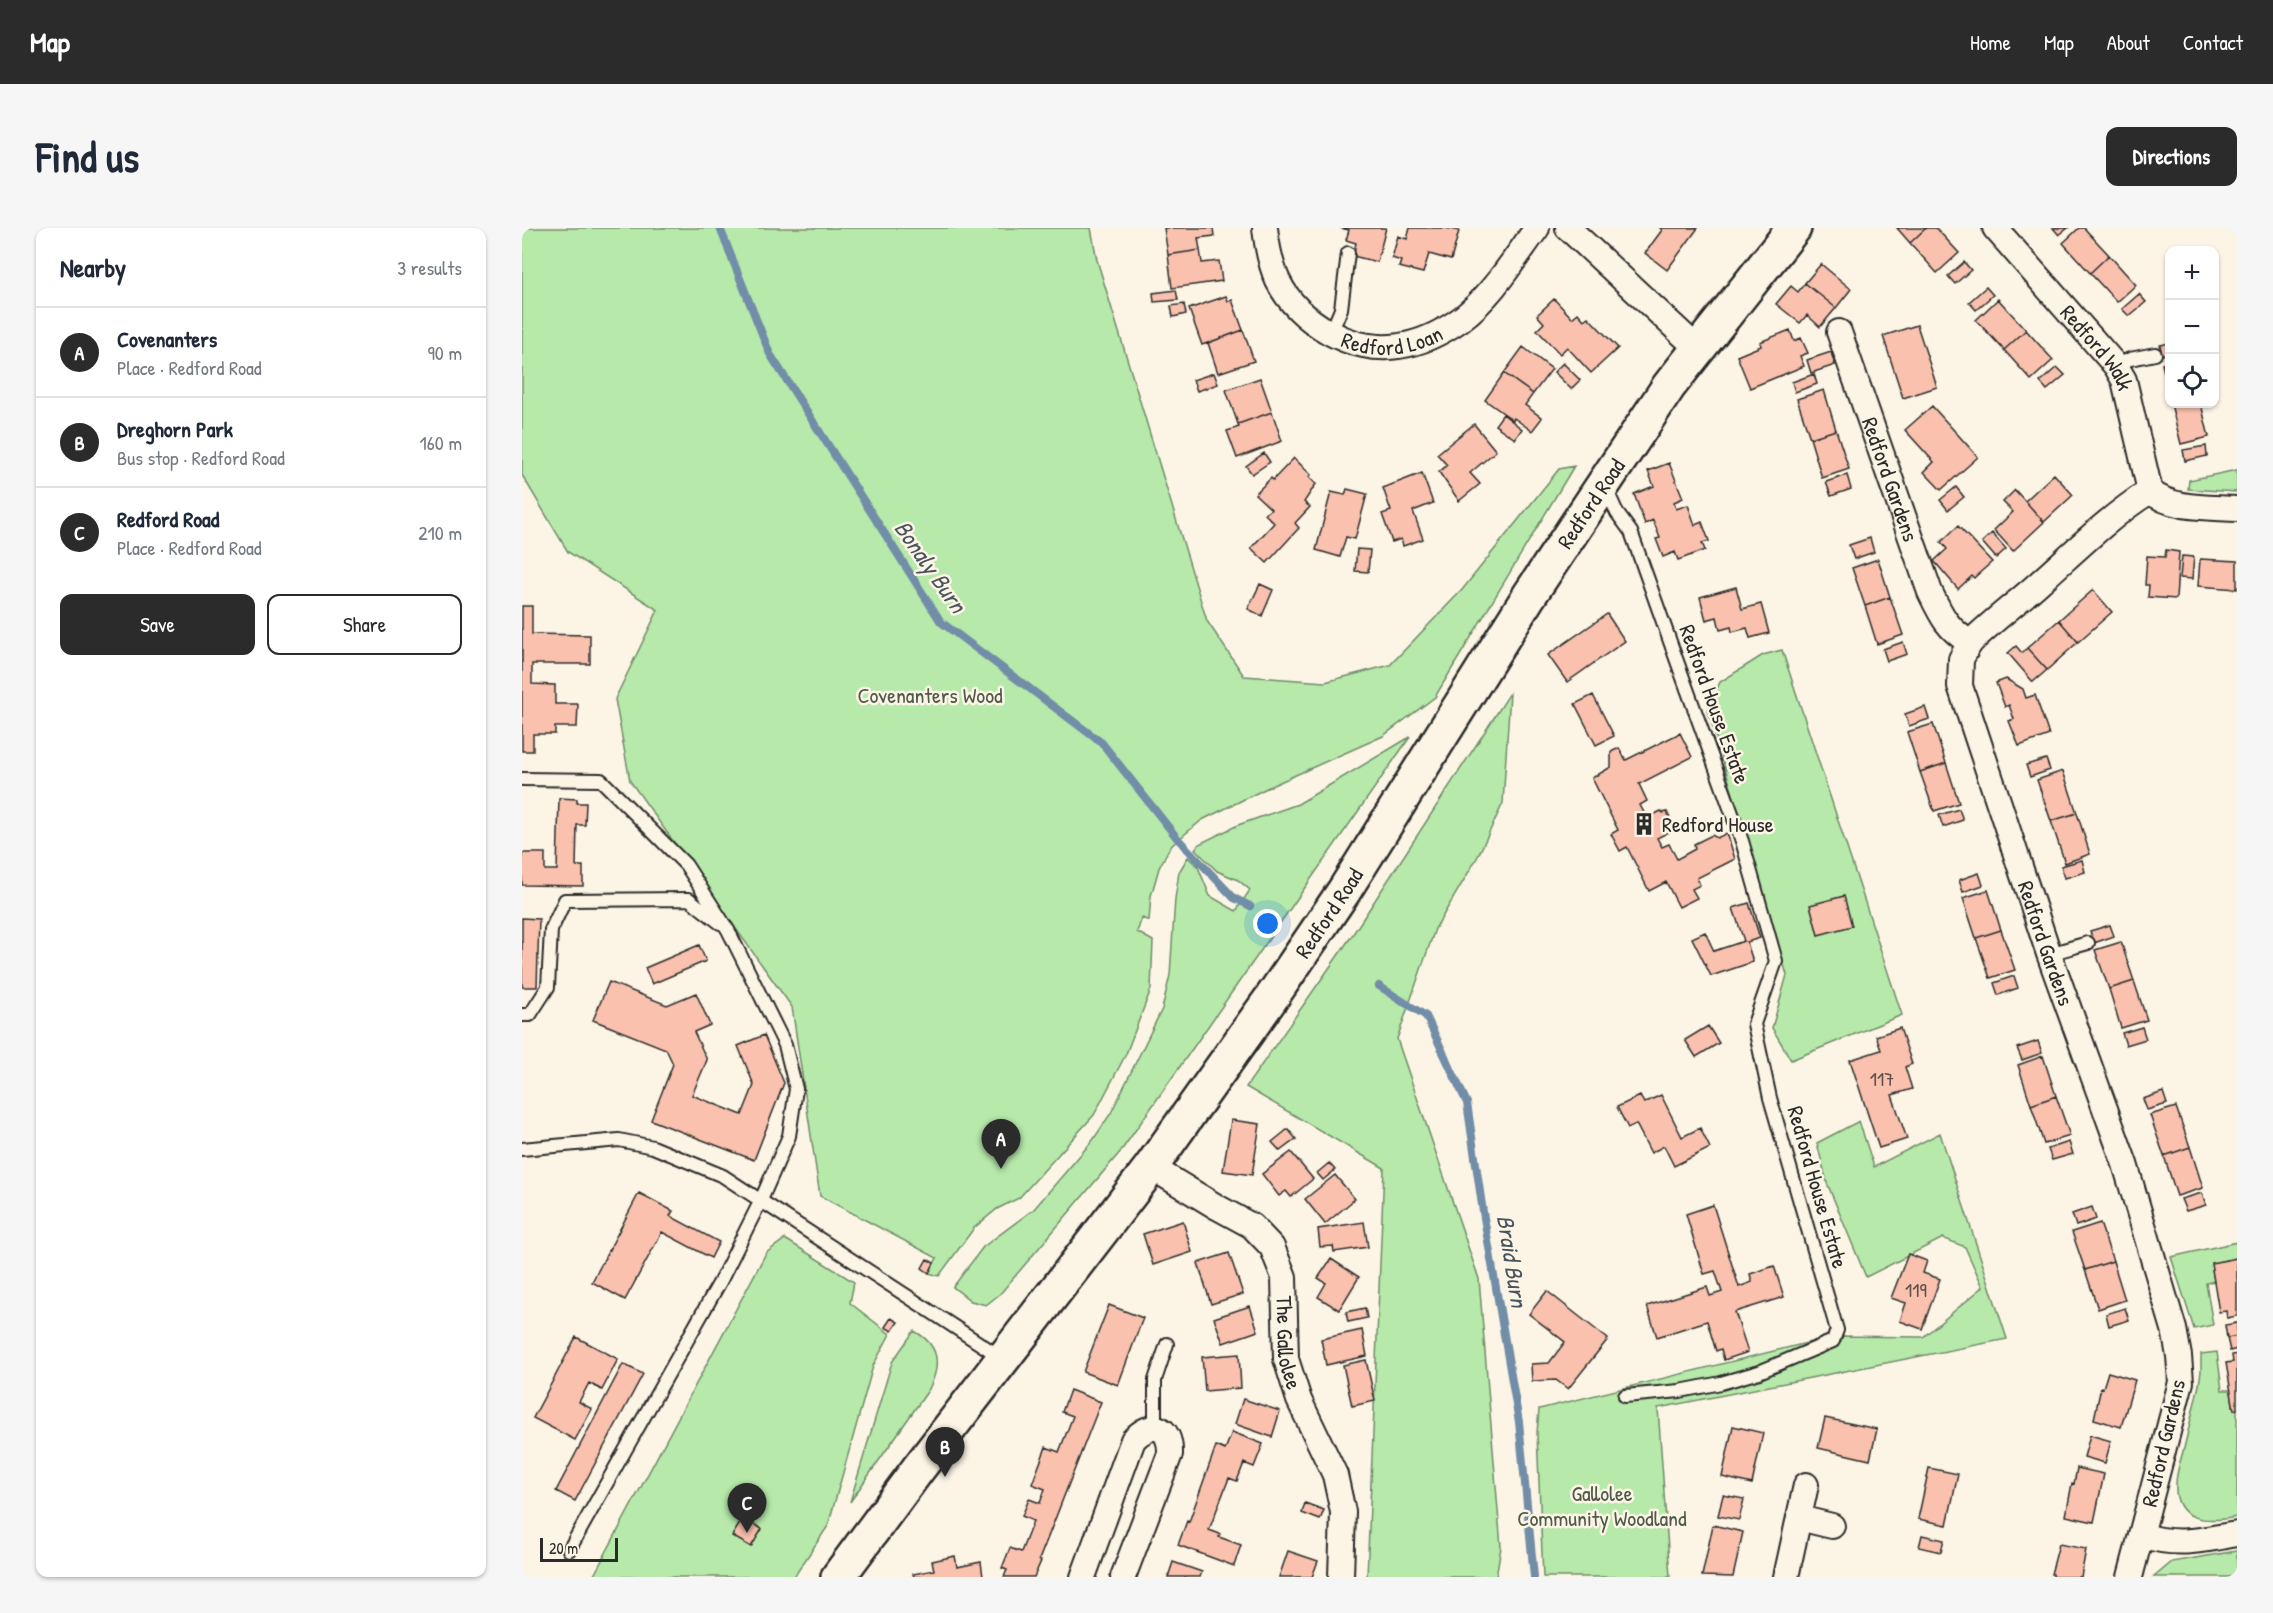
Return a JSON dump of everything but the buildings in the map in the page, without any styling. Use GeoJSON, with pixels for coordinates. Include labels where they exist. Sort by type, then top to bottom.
{"type":"FeatureCollection","features":[{"type":"Feature","properties":{"kind":"main road","name":"Redford Road"},"geometry":{"type":"LineString","coordinates":[[839,1576],[1003,1358],[1151,1167],[1272,997],[1344,891],[1529,596],[1669,386],[1794,228]]}},
{"type":"Feature","properties":{"kind":"street","name":"Redford Loan"},"geometry":{"type":"LineString","coordinates":[[1265,228],[1268,251],[1282,288],[1292,303],[1305,315],[1331,333],[1354,342],[1397,347],[1418,342],[1462,318],[1482,299],[1537,228]]}},
{"type":"Feature","properties":{"kind":"street"},"geometry":{"type":"LineString","coordinates":[[1568,228],[1698,349]]}},
{"type":"Feature","properties":{"kind":"street","name":"Redford Walk"},"geometry":{"type":"LineString","coordinates":[[1995,228],[2116,366],[2124,380],[2150,491]]}},
{"type":"Feature","properties":{"kind":"street","name":"Redford Gardens"},"geometry":{"type":"LineString","coordinates":[[1841,331],[1930,592],[1944,622],[1956,634],[1971,643],[1961,659],[1960,686],[2049,954],[2125,1164],[2174,1329],[2181,1382],[2130,1577]]}},
{"type":"Feature","properties":{"kind":"street"},"geometry":{"type":"LineString","coordinates":[[1971,643],[1985,628],[2017,603],[2118,513],[2150,491],[2159,499],[2172,503],[2237,509]]}},
{"type":"Feature","properties":{"kind":"street","name":"The Gallolee"},"geometry":{"type":"LineString","coordinates":[[1151,1167],[1252,1226],[1272,1247],[1284,1277],[1286,1359],[1299,1400],[1335,1475],[1343,1512],[1341,1577]]}},
{"type":"Feature","properties":{"kind":"street"},"geometry":{"type":"LineString","coordinates":[[1083,1577],[1133,1440],[1142,1430],[1155,1427],[1165,1432],[1170,1442],[1170,1454],[1123,1577]]}},
{"type":"Feature","properties":{"kind":"street"},"geometry":{"type":"LineString","coordinates":[[1786,1577],[1806,1485]]}},
{"type":"Feature","properties":{"kind":"street"},"geometry":{"type":"LineString","coordinates":[[1799,1518],[1832,1526]]}},
{"type":"Feature","properties":{"kind":"street"},"geometry":{"type":"LineString","coordinates":[[2141,1534],[2161,1541],[2184,1543],[2237,1534]]}},
{"type":"Feature","properties":{"kind":"lane"},"geometry":{"type":"LineString","coordinates":[[1331,333],[1341,309],[1348,254]]}},
{"type":"Feature","properties":{"kind":"lane"},"geometry":{"type":"LineString","coordinates":[[2116,366],[2130,359],[2155,354]]}},
{"type":"Feature","properties":{"kind":"lane","name":"Redford House Estate"},"geometry":{"type":"LineString","coordinates":[[1605,485],[1617,513],[1631,532],[1742,841],[1773,950],[1776,961],[1754,1024],[1770,1098],[1836,1324],[1833,1341],[1759,1372],[1721,1383],[1680,1391],[1625,1396]]}},
{"type":"Feature","properties":{"kind":"lane"},"geometry":{"type":"LineString","coordinates":[[522,779],[601,780],[686,865],[728,930],[785,1045],[796,1089],[789,1136],[761,1200],[720,1280],[569,1550]]}},
{"type":"Feature","properties":{"kind":"lane"},"geometry":{"type":"LineString","coordinates":[[522,1015],[530,1015],[549,987],[551,930],[565,900],[689,899],[728,930]]}},
{"type":"Feature","properties":{"kind":"lane"},"geometry":{"type":"LineString","coordinates":[[2049,954],[2088,943]]}},
{"type":"Feature","properties":{"kind":"lane"},"geometry":{"type":"LineString","coordinates":[[522,1149],[620,1140],[653,1147],[723,1176],[1003,1358]]}},
{"type":"Feature","properties":{"kind":"lane"},"geometry":{"type":"LineString","coordinates":[[1155,1427],[1155,1380],[1167,1344]]}},
{"type":"Feature","properties":{"kind":"green space","name":"Covenanters Wood"},"geometry":{"type":"Polygon","coordinates":[[[522,228],[1091,228],[1097,260],[1207,621],[1244,676],[1325,682],[1390,665],[1462,590],[1559,469],[1574,466],[1435,697],[1383,736],[1202,820],[1170,847],[1159,868],[1151,896],[1149,921],[1142,918],[1137,932],[1153,941],[1151,989],[1126,1054],[1094,1115],[1019,1198],[997,1209],[974,1228],[939,1276],[929,1273],[937,1258],[820,1196],[792,1007],[630,781],[615,699],[658,610],[568,552],[522,475],[522,228]]]}},
{"type":"Feature","properties":{"kind":"green space"},"geometry":{"type":"Polygon","coordinates":[[[2237,470],[2237,492],[2188,489],[2189,480],[2237,470]]]}},
{"type":"Feature","properties":{"kind":"green space"},"geometry":{"type":"Polygon","coordinates":[[[1782,650],[1902,1015],[1791,1060],[1772,1028],[1787,975],[1708,711],[1720,682],[1763,655],[1782,650]]]}},
{"type":"Feature","properties":{"kind":"green space"},"geometry":{"type":"Polygon","coordinates":[[[1510,693],[1503,803],[1477,858],[1435,929],[1397,1039],[1479,1279],[1501,1547],[1496,1577],[1367,1577],[1384,1168],[1246,1087],[1353,934],[1510,693]]]}},
{"type":"Feature","properties":{"kind":"green space"},"geometry":{"type":"Polygon","coordinates":[[[1410,737],[1121,1151],[1000,1294],[986,1305],[971,1301],[953,1287],[983,1247],[1034,1209],[1093,1140],[1111,1113],[1162,1009],[1170,975],[1179,872],[1188,857],[1198,867],[1210,896],[1236,911],[1250,890],[1238,880],[1217,871],[1195,849],[1199,844],[1238,825],[1298,804],[1410,737]]]}},
{"type":"Feature","properties":{"kind":"green space","name":"Gallolee Community Woodland"},"geometry":{"type":"Polygon","coordinates":[[[1859,1121],[1874,1167],[1940,1133],[2007,1339],[1658,1408],[1670,1577],[1543,1577],[1537,1433],[1539,1409],[1835,1336],[1923,1337],[1983,1287],[1965,1247],[1943,1238],[1866,1277],[1827,1183],[1817,1143],[1859,1121]]]}},
{"type":"Feature","properties":{"kind":"green space"},"geometry":{"type":"Polygon","coordinates":[[[785,1239],[854,1282],[850,1303],[890,1334],[873,1366],[828,1526],[794,1577],[593,1577],[766,1253],[785,1239]]]}},
{"type":"Feature","properties":{"kind":"green space"},"geometry":{"type":"Polygon","coordinates":[[[2237,1242],[2237,1258],[2211,1263],[2214,1281],[2206,1283],[2213,1325],[2194,1329],[2171,1257],[2237,1242]]]}},
{"type":"Feature","properties":{"kind":"green space"},"geometry":{"type":"Polygon","coordinates":[[[914,1331],[929,1343],[936,1356],[933,1380],[850,1502],[892,1362],[914,1331]]]}},
{"type":"Feature","properties":{"kind":"green space"},"geometry":{"type":"Polygon","coordinates":[[[2217,1352],[2222,1390],[2231,1390],[2234,1410],[2237,1409],[2237,1517],[2216,1520],[2196,1517],[2181,1507],[2177,1497],[2176,1479],[2199,1385],[2201,1354],[2217,1352]]]}},
{"type":"Feature","properties":{"kind":"green space"},"geometry":{"type":"Polygon","coordinates":[[[2237,1551],[2237,1577],[2154,1577],[2172,1562],[2237,1551]]]}},
{"type":"Feature","properties":{"kind":"waterway","name":"Bonaly Burn"},"geometry":{"type":"LineString","coordinates":[[720,228],[770,354],[941,622],[1102,743],[1177,838],[1234,898],[1250,906]]}},
{"type":"Feature","properties":{"kind":"waterway","name":"Braid Burn"},"geometry":{"type":"LineString","coordinates":[[1379,986],[1426,1016],[1467,1103],[1519,1422],[1534,1577]]}},
{"type":"Feature","properties":{"kind":"place","name":"Redford House"},"geometry":{"type":"Point","coordinates":[1644,824]}},
{"type":"Feature","properties":{"kind":"place","name":"Covenanters"},"geometry":{"type":"Point","coordinates":[1001,1169]}},
{"type":"Feature","properties":{"kind":"place","name":"Dreghorn Park"},"geometry":{"type":"Point","coordinates":[945,1477]}},
{"type":"Feature","properties":{"kind":"place","name":"Redford Road"},"geometry":{"type":"Point","coordinates":[747,1533]}}]}
